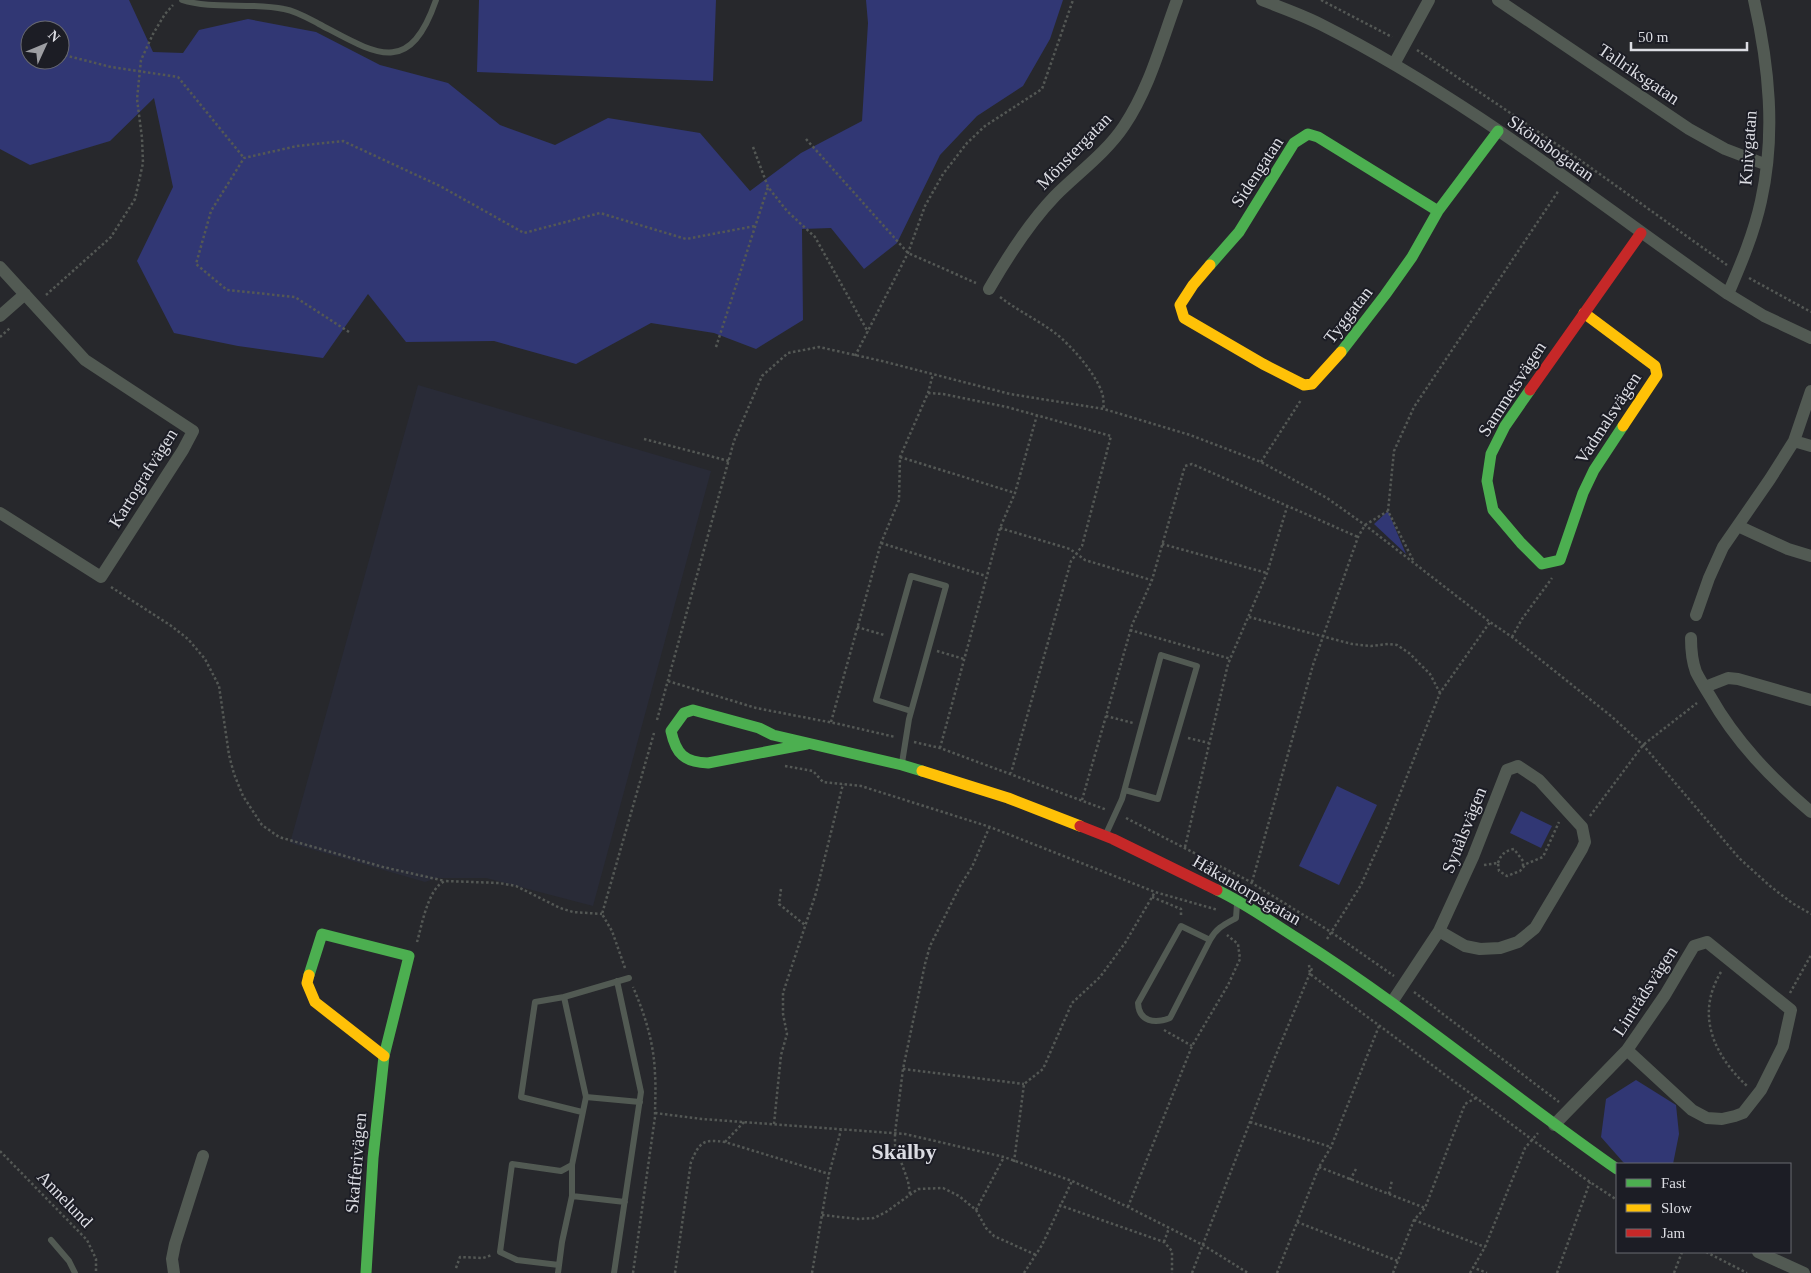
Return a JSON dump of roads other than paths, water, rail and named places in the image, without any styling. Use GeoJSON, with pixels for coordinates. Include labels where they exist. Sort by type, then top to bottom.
{"type":"FeatureCollection","features":[{"type":"Feature","properties":{"kind":"street","name":"Mönstergatan"},"geometry":{"type":"LineString","coordinates":[[989,289],[1005,261],[1040,213],[1066,185],[1104,151],[1124,127],[1147,85],[1178,0]]}},
{"type":"Feature","properties":{"kind":"street","name":"Skönsbogatan"},"geometry":{"type":"LineString","coordinates":[[1262,0],[1320,24],[1394,64],[1498,131],[1728,294],[1764,316],[1811,338]]}},
{"type":"Feature","properties":{"kind":"street"},"geometry":{"type":"LineString","coordinates":[[1394,64],[1429,0]]}},
{"type":"Feature","properties":{"kind":"street","name":"Tallriksgatan"},"geometry":{"type":"LineString","coordinates":[[1498,0],[1689,129],[1725,149],[1767,165]]}},
{"type":"Feature","properties":{"kind":"street","name":"Knivgatan"},"geometry":{"type":"LineString","coordinates":[[1728,294],[1752,233],[1761,201],[1767,165],[1770,120],[1762,38],[1754,0]]}},
{"type":"Feature","properties":{"kind":"street","name":"Tyggatan"},"geometry":{"type":"LineString","coordinates":[[1304,385],[1312,384],[1357,333],[1412,257],[1438,211],[1498,131]]}},
{"type":"Feature","properties":{"kind":"street","name":"Sidengatan"},"geometry":{"type":"LineString","coordinates":[[1304,385],[1263,364],[1184,318],[1180,305],[1193,285],[1239,232],[1294,143],[1308,134],[1318,136],[1438,211]]}},
{"type":"Feature","properties":{"kind":"street","name":"Sammetsvägen"},"geometry":{"type":"LineString","coordinates":[[1547,563],[1542,564],[1493,510],[1487,481],[1491,454],[1505,426],[1641,233]]}},
{"type":"Feature","properties":{"kind":"street","name":"Kartografvägen"},"geometry":{"type":"LineString","coordinates":[[0,267],[84,360],[193,431],[183,450],[101,577],[0,513]]}},
{"type":"Feature","properties":{"kind":"street"},"geometry":{"type":"LineString","coordinates":[[0,316],[25,294]]}},
{"type":"Feature","properties":{"kind":"street","name":"Vadmalsvägen"},"geometry":{"type":"LineString","coordinates":[[1547,563],[1560,560],[1583,493],[1594,470],[1657,374],[1655,366],[1648,360],[1584,313]]}},
{"type":"Feature","properties":{"kind":"street"},"geometry":{"type":"LineString","coordinates":[[1696,615],[1709,578],[1724,547],[1794,440],[1811,391]]}},
{"type":"Feature","properties":{"kind":"street"},"geometry":{"type":"LineString","coordinates":[[1794,440],[1811,446]]}},
{"type":"Feature","properties":{"kind":"street"},"geometry":{"type":"LineString","coordinates":[[1738,526],[1788,549],[1811,556]]}},
{"type":"Feature","properties":{"kind":"street"},"geometry":{"type":"LineString","coordinates":[[1691,638],[1694,664],[1707,691],[1732,730],[1783,788],[1811,812]]}},
{"type":"Feature","properties":{"kind":"street"},"geometry":{"type":"LineString","coordinates":[[1707,691],[1728,678],[1738,679],[1811,700]]}},
{"type":"Feature","properties":{"kind":"street","name":"Håkantorpsgatan"},"geometry":{"type":"LineString","coordinates":[[807,744],[695,763],[686,759],[678,752],[673,742],[671,731],[684,713],[693,710],[807,744],[902,765],[1008,798],[1105,836],[1226,894],[1320,953],[1392,1002],[1551,1123],[1616,1168]]}},
{"type":"Feature","properties":{"kind":"street","name":"Synålsvägen"},"geometry":{"type":"LineString","coordinates":[[1392,1002],[1439,931],[1473,858],[1507,770],[1518,766],[1539,780],[1582,827],[1585,842],[1535,928],[1518,942],[1500,948],[1480,949],[1465,946],[1439,931]]}},
{"type":"Feature","properties":{"kind":"street","name":"Skafferivägen"},"geometry":{"type":"LineString","coordinates":[[366,1273],[373,1158],[384,1056],[409,956],[322,934],[308,982],[315,1002],[384,1056]]}},
{"type":"Feature","properties":{"kind":"street","name":"Lintrådsvägen"},"geometry":{"type":"LineString","coordinates":[[1551,1123],[1568,1110],[1627,1050],[1665,995],[1694,946],[1707,942],[1791,1010],[1783,1046],[1761,1090],[1743,1113],[1722,1119],[1707,1118],[1692,1110],[1627,1050]]}},
{"type":"Feature","properties":{"kind":"street"},"geometry":{"type":"LineString","coordinates":[[174,1273],[172,1259],[175,1244],[203,1156]]}},
{"type":"Feature","properties":{"kind":"street"},"geometry":{"type":"LineString","coordinates":[[1760,1253],[1804,1273]]}},
{"type":"Feature","properties":{"kind":"lane"},"geometry":{"type":"LineString","coordinates":[[182,0],[229,5],[258,5],[286,9],[374,52],[391,53],[402,50],[422,34],[436,0]]}},
{"type":"Feature","properties":{"kind":"lane"},"geometry":{"type":"LineString","coordinates":[[902,765],[911,711],[946,586],[911,576],[876,700],[911,711]]}},
{"type":"Feature","properties":{"kind":"lane"},"geometry":{"type":"LineString","coordinates":[[1105,836],[1124,790],[1161,655],[1197,666],[1158,799],[1124,790]]}},
{"type":"Feature","properties":{"kind":"lane"},"geometry":{"type":"LineString","coordinates":[[1210,940],[1181,926],[1138,1003],[1138,1009],[1150,1022],[1161,1022],[1170,1018],[1210,940],[1214,932],[1219,927],[1236,918],[1237,900]]}},
{"type":"Feature","properties":{"kind":"lane"},"geometry":{"type":"LineString","coordinates":[[582,1112],[521,1097],[535,1002],[564,998],[629,978]]}},
{"type":"Feature","properties":{"kind":"lane"},"geometry":{"type":"LineString","coordinates":[[614,1273],[641,1092],[617,981]]}},
{"type":"Feature","properties":{"kind":"lane"},"geometry":{"type":"LineString","coordinates":[[558,1273],[562,1242],[572,1196],[572,1165],[586,1097],[564,998]]}},
{"type":"Feature","properties":{"kind":"lane"},"geometry":{"type":"LineString","coordinates":[[586,1097],[640,1102]]}},
{"type":"Feature","properties":{"kind":"lane"},"geometry":{"type":"LineString","coordinates":[[559,1265],[517,1260],[500,1252],[512,1164],[561,1171],[572,1165]]}},
{"type":"Feature","properties":{"kind":"lane"},"geometry":{"type":"LineString","coordinates":[[572,1196],[625,1202]]}},
{"type":"Feature","properties":{"kind":"lane"},"geometry":{"type":"LineString","coordinates":[[51,1240],[69,1261],[75,1273]]}},
{"type":"Feature","properties":{"kind":"district","name":"Skälby"},"geometry":{"type":"Point","coordinates":[904,1151]}}]}
